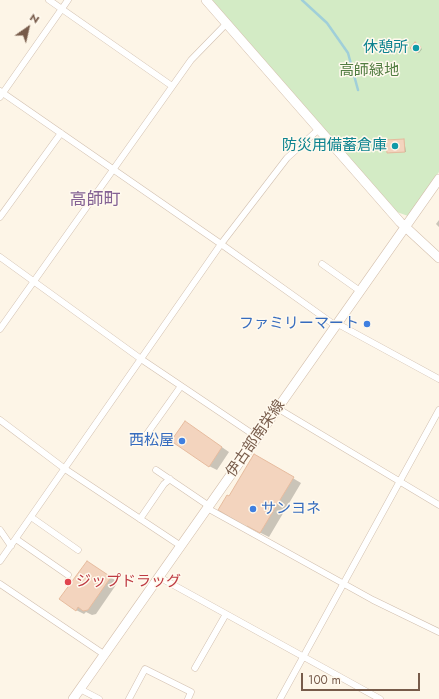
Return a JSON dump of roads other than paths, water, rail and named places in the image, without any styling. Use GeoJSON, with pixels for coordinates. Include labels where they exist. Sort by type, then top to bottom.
{"type":"FeatureCollection","features":[{"type":"Feature","properties":{"kind":"main road"},"geometry":{"type":"LineString","coordinates":[[206,0],[405,228],[439,258]]}},
{"type":"Feature","properties":{"kind":"main road","name":"伊古部南栄線"},"geometry":{"type":"LineString","coordinates":[[73,699],[439,179]]}},
{"type":"Feature","properties":{"kind":"street"},"geometry":{"type":"LineString","coordinates":[[49,0],[172,86]]}},
{"type":"Feature","properties":{"kind":"street"},"geometry":{"type":"LineString","coordinates":[[68,0],[1,94],[61,133],[112,170],[337,325],[439,378]]}},
{"type":"Feature","properties":{"kind":"street"},"geometry":{"type":"LineString","coordinates":[[0,329],[172,86],[200,50],[227,23]]}},
{"type":"Feature","properties":{"kind":"street"},"geometry":{"type":"LineString","coordinates":[[0,561],[221,244],[286,158],[319,129]]}},
{"type":"Feature","properties":{"kind":"street"},"geometry":{"type":"LineString","coordinates":[[0,217],[61,133]]}},
{"type":"Feature","properties":{"kind":"street"},"geometry":{"type":"LineString","coordinates":[[1,260],[33,281],[141,359],[257,437]]}},
{"type":"Feature","properties":{"kind":"street"},"geometry":{"type":"LineString","coordinates":[[322,264],[360,291]]}},
{"type":"Feature","properties":{"kind":"street"},"geometry":{"type":"LineString","coordinates":[[144,438],[181,386]]}},
{"type":"Feature","properties":{"kind":"street"},"geometry":{"type":"LineString","coordinates":[[278,408],[439,505]]}},
{"type":"Feature","properties":{"kind":"street"},"geometry":{"type":"LineString","coordinates":[[280,699],[439,410]]}},
{"type":"Feature","properties":{"kind":"street"},"geometry":{"type":"LineString","coordinates":[[0,420],[65,468],[181,546]]}},
{"type":"Feature","properties":{"kind":"street"},"geometry":{"type":"LineString","coordinates":[[156,470],[208,507],[343,584],[439,632]]}},
{"type":"Feature","properties":{"kind":"street"},"geometry":{"type":"LineString","coordinates":[[140,519],[164,484],[170,479]]}},
{"type":"Feature","properties":{"kind":"street"},"geometry":{"type":"LineString","coordinates":[[31,517],[78,550]]}},
{"type":"Feature","properties":{"kind":"street"},"geometry":{"type":"LineString","coordinates":[[0,530],[11,546]]}},
{"type":"Feature","properties":{"kind":"street"},"geometry":{"type":"LineString","coordinates":[[16,539],[68,575]]}},
{"type":"Feature","properties":{"kind":"street"},"geometry":{"type":"LineString","coordinates":[[159,577],[380,699]]}},
{"type":"Feature","properties":{"kind":"street"},"geometry":{"type":"LineString","coordinates":[[0,584],[105,655]]}},
{"type":"Feature","properties":{"kind":"street"},"geometry":{"type":"LineString","coordinates":[[195,668],[226,614]]}},
{"type":"Feature","properties":{"kind":"street"},"geometry":{"type":"LineString","coordinates":[[129,699],[146,669],[191,692],[188,699]]}},
{"type":"Feature","properties":{"kind":"street"},"geometry":{"type":"LineString","coordinates":[[80,689],[99,699]]}},
{"type":"Feature","properties":{"kind":"waterway"},"geometry":{"type":"LineString","coordinates":[[302,0],[327,23],[348,53],[358,90]]}},
{"type":"Feature","properties":{"kind":"place","name":"休憩所"},"geometry":{"type":"Point","coordinates":[416,48]}},
{"type":"Feature","properties":{"kind":"place","name":"防災用備蓄倉庫"},"geometry":{"type":"Point","coordinates":[395,146]}},
{"type":"Feature","properties":{"kind":"place","name":"ファミリーマート"},"geometry":{"type":"Point","coordinates":[367,324]}},
{"type":"Feature","properties":{"kind":"place","name":"西松屋"},"geometry":{"type":"Point","coordinates":[182,441]}},
{"type":"Feature","properties":{"kind":"place","name":"サンヨネ"},"geometry":{"type":"Point","coordinates":[253,509]}},
{"type":"Feature","properties":{"kind":"place","name":"ジップドラッグ"},"geometry":{"type":"Point","coordinates":[68,582]}},
{"type":"Feature","properties":{"kind":"district","name":"高師町"},"geometry":{"type":"Point","coordinates":[95,201]}},
{"type":"Feature","properties":{"kind":"park label","name":"高師緑地"},"geometry":{"type":"Point","coordinates":[369,71]}}]}
